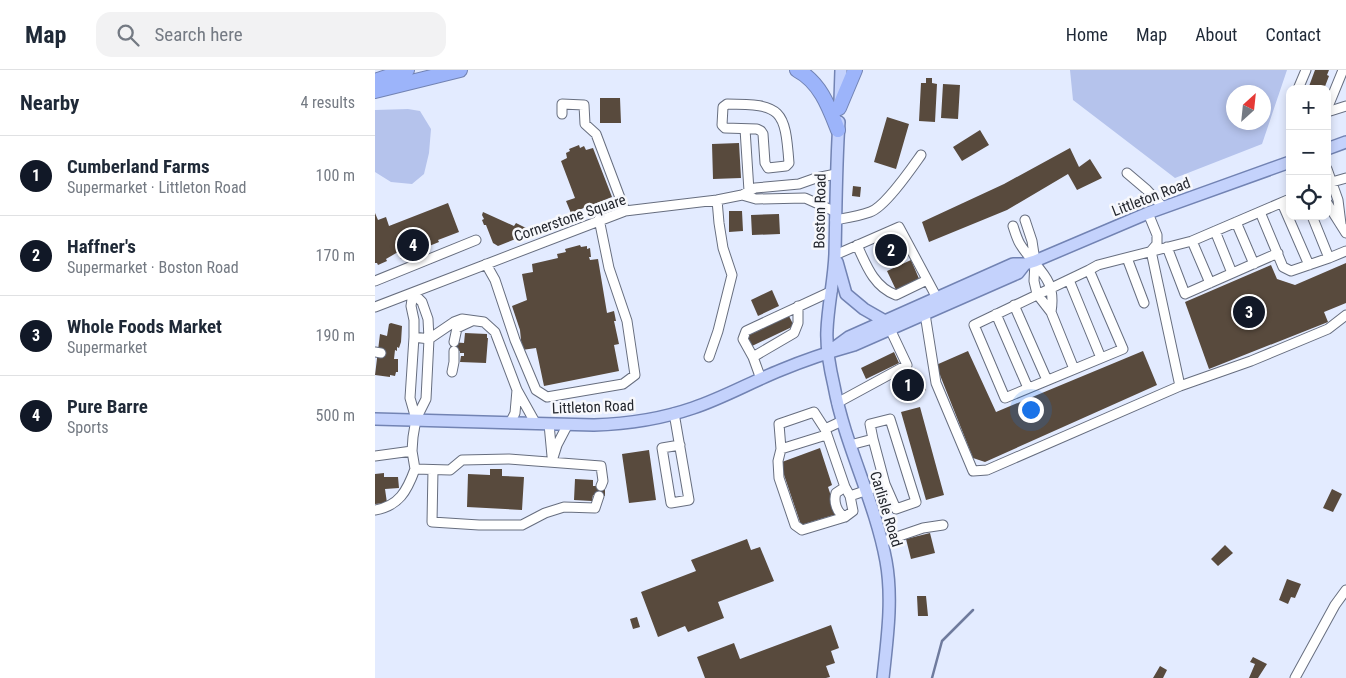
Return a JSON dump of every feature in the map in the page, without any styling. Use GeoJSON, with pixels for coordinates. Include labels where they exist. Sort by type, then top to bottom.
{"type":"FeatureCollection","features":[{"type":"Feature","properties":{"kind":"highway"},"geometry":{"type":"LineString","coordinates":[[375,81],[407,70]]}},
{"type":"Feature","properties":{"kind":"highway"},"geometry":{"type":"LineString","coordinates":[[375,91],[460,70]]}},
{"type":"Feature","properties":{"kind":"highway"},"geometry":{"type":"LineString","coordinates":[[797,70],[812,80],[821,94],[838,130]]}},
{"type":"Feature","properties":{"kind":"highway"},"geometry":{"type":"LineString","coordinates":[[839,108],[855,70]]}},
{"type":"Feature","properties":{"kind":"main road","name":"Boston Road"},"geometry":{"type":"LineString","coordinates":[[829,352],[827,331],[835,255],[835,174],[841,70]]}},
{"type":"Feature","properties":{"kind":"main road"},"geometry":{"type":"LineString","coordinates":[[1331,148],[1346,142]]}},
{"type":"Feature","properties":{"kind":"main road","name":"Littleton Road"},"geometry":{"type":"LineString","coordinates":[[888,325],[925,314],[1018,273],[1030,263],[1148,213],[1286,163]]}},
{"type":"Feature","properties":{"kind":"main road"},"geometry":{"type":"LineString","coordinates":[[835,255],[846,294],[888,325]]}},
{"type":"Feature","properties":{"kind":"main road","name":"Littleton Road"},"geometry":{"type":"LineString","coordinates":[[375,419],[535,424],[621,424],[674,413],[713,401],[761,379],[829,352],[854,345],[937,298],[1013,264],[1030,263]]}},
{"type":"Feature","properties":{"kind":"main road","name":"Carlisle Road"},"geometry":{"type":"LineString","coordinates":[[829,352],[837,403],[887,563],[889,629],[883,678]]}},
{"type":"Feature","properties":{"kind":"street"},"geometry":{"type":"LineString","coordinates":[[1300,85],[1306,70]]}},
{"type":"Feature","properties":{"kind":"street"},"geometry":{"type":"LineString","coordinates":[[1331,101],[1343,70]]}},
{"type":"Feature","properties":{"kind":"street"},"geometry":{"type":"LineString","coordinates":[[562,114],[563,104],[584,105],[585,124],[595,134],[625,211]]}},
{"type":"Feature","properties":{"kind":"street"},"geometry":{"type":"LineString","coordinates":[[727,104],[760,105],[778,114],[785,125],[789,163],[786,166],[768,168],[765,163],[763,134],[757,129],[745,129],[725,128],[722,125],[723,107],[727,104]]}},
{"type":"Feature","properties":{"kind":"street"},"geometry":{"type":"LineString","coordinates":[[1331,110],[1346,106]]}},
{"type":"Feature","properties":{"kind":"street"},"geometry":{"type":"LineString","coordinates":[[745,129],[746,193]]}},
{"type":"Feature","properties":{"kind":"street"},"geometry":{"type":"LineString","coordinates":[[835,216],[871,212],[880,205],[905,177],[921,154]]}},
{"type":"Feature","properties":{"kind":"street"},"geometry":{"type":"LineString","coordinates":[[1127,173],[1163,207]]}},
{"type":"Feature","properties":{"kind":"street","name":"Cornerstone Square"},"geometry":{"type":"LineString","coordinates":[[375,307],[625,211],[717,200],[746,193],[755,188],[799,184],[835,174]]}},
{"type":"Feature","properties":{"kind":"street"},"geometry":{"type":"LineString","coordinates":[[1330,175],[1338,200],[1341,224]]}},
{"type":"Feature","properties":{"kind":"street"},"geometry":{"type":"LineString","coordinates":[[1332,182],[1346,178]]}},
{"type":"Feature","properties":{"kind":"street","name":"Cornerstone Square"},"geometry":{"type":"LineString","coordinates":[[746,193],[756,198],[805,198],[835,216]]}},
{"type":"Feature","properties":{"kind":"street"},"geometry":{"type":"LineString","coordinates":[[709,357],[718,331],[732,275],[723,248],[717,200]]}},
{"type":"Feature","properties":{"kind":"street"},"geometry":{"type":"LineString","coordinates":[[1089,270],[1123,349],[1005,398],[974,325],[1098,265],[1192,241],[1286,201]]}},
{"type":"Feature","properties":{"kind":"street"},"geometry":{"type":"LineString","coordinates":[[1331,209],[1346,233]]}},
{"type":"Feature","properties":{"kind":"street"},"geometry":{"type":"LineString","coordinates":[[1260,212],[1283,266],[1291,271],[1346,251]]}},
{"type":"Feature","properties":{"kind":"street"},"geometry":{"type":"LineString","coordinates":[[1148,213],[1157,236],[1157,244],[1151,251]]}},
{"type":"Feature","properties":{"kind":"street"},"geometry":{"type":"LineString","coordinates":[[486,264],[495,280],[515,340],[536,390],[547,397],[623,384],[635,375],[631,346],[624,308],[617,295],[609,268],[599,220]]}},
{"type":"Feature","properties":{"kind":"street"},"geometry":{"type":"LineString","coordinates":[[1025,220],[1032,241],[1030,263]]}},
{"type":"Feature","properties":{"kind":"street"},"geometry":{"type":"LineString","coordinates":[[1293,220],[1309,265]]}},
{"type":"Feature","properties":{"kind":"street"},"geometry":{"type":"LineString","coordinates":[[1314,220],[1329,258]]}},
{"type":"Feature","properties":{"kind":"street"},"geometry":{"type":"LineString","coordinates":[[1236,222],[1254,264]]}},
{"type":"Feature","properties":{"kind":"street"},"geometry":{"type":"LineString","coordinates":[[1013,226],[1030,263],[1037,294],[1051,312],[1074,368]]}},
{"type":"Feature","properties":{"kind":"street"},"geometry":{"type":"LineString","coordinates":[[835,255],[899,227],[937,298]]}},
{"type":"Feature","properties":{"kind":"street"},"geometry":{"type":"LineString","coordinates":[[1215,231],[1232,273]]}},
{"type":"Feature","properties":{"kind":"street"},"geometry":{"type":"LineString","coordinates":[[375,281],[476,240]]}},
{"type":"Feature","properties":{"kind":"street"},"geometry":{"type":"LineString","coordinates":[[1192,241],[1210,283]]}},
{"type":"Feature","properties":{"kind":"street"},"geometry":{"type":"LineString","coordinates":[[857,245],[870,274],[890,293],[897,295],[927,280]]}},
{"type":"Feature","properties":{"kind":"street"},"geometry":{"type":"LineString","coordinates":[[1167,247],[1185,294],[1278,253]]}},
{"type":"Feature","properties":{"kind":"street"},"geometry":{"type":"LineString","coordinates":[[1151,251],[1180,386]]}},
{"type":"Feature","properties":{"kind":"street"},"geometry":{"type":"LineString","coordinates":[[1127,258],[1144,303]]}},
{"type":"Feature","properties":{"kind":"street"},"geometry":{"type":"LineString","coordinates":[[1030,263],[1047,278],[1052,288],[1053,302],[1051,312]]}},
{"type":"Feature","properties":{"kind":"street"},"geometry":{"type":"LineString","coordinates":[[1069,280],[1101,358]]}},
{"type":"Feature","properties":{"kind":"street"},"geometry":{"type":"LineString","coordinates":[[761,379],[753,357],[743,339],[746,332],[832,291]]}},
{"type":"Feature","properties":{"kind":"street"},"geometry":{"type":"LineString","coordinates":[[413,293],[411,306],[414,320],[414,338],[410,398],[416,420]]}},
{"type":"Feature","properties":{"kind":"street"},"geometry":{"type":"LineString","coordinates":[[375,510],[386,508],[399,498],[405,491],[415,470],[412,451],[413,437],[416,420],[426,400],[429,339],[428,319],[422,302],[413,293]]}},
{"type":"Feature","properties":{"kind":"street"},"geometry":{"type":"LineString","coordinates":[[1014,305],[1047,380]]}},
{"type":"Feature","properties":{"kind":"street"},"geometry":{"type":"LineString","coordinates":[[753,357],[794,333],[798,323],[798,306]]}},
{"type":"Feature","properties":{"kind":"street"},"geometry":{"type":"LineString","coordinates":[[925,314],[936,383],[973,471],[987,470],[1180,386],[1251,361],[1329,329],[1346,314]]}},
{"type":"Feature","properties":{"kind":"street"},"geometry":{"type":"LineString","coordinates":[[995,314],[1028,388]]}},
{"type":"Feature","properties":{"kind":"street"},"geometry":{"type":"LineString","coordinates":[[414,338],[429,339],[461,319],[484,322],[495,332],[517,390],[535,424]]}},
{"type":"Feature","properties":{"kind":"street"},"geometry":{"type":"LineString","coordinates":[[451,372],[454,362],[455,333],[457,328],[475,320]]}},
{"type":"Feature","properties":{"kind":"street"},"geometry":{"type":"LineString","coordinates":[[837,403],[907,365],[888,325]]}},
{"type":"Feature","properties":{"kind":"street"},"geometry":{"type":"LineString","coordinates":[[510,423],[515,413],[517,390]]}},
{"type":"Feature","properties":{"kind":"street"},"geometry":{"type":"LineString","coordinates":[[814,412],[826,432],[850,496],[853,511],[845,517],[802,530],[798,529],[779,478],[778,460],[781,449],[779,424],[814,412]]}},
{"type":"Feature","properties":{"kind":"street"},"geometry":{"type":"LineString","coordinates":[[674,413],[680,445],[689,500],[671,503],[662,448],[680,445]]}},
{"type":"Feature","properties":{"kind":"street"},"geometry":{"type":"LineString","coordinates":[[890,418],[916,502],[896,509],[885,484],[873,439],[870,424],[890,418]]}},
{"type":"Feature","properties":{"kind":"street"},"geometry":{"type":"LineString","coordinates":[[781,449],[826,432],[842,421]]}},
{"type":"Feature","properties":{"kind":"street"},"geometry":{"type":"LineString","coordinates":[[549,424],[552,461]]}},
{"type":"Feature","properties":{"kind":"street"},"geometry":{"type":"LineString","coordinates":[[552,461],[557,445],[568,424]]}},
{"type":"Feature","properties":{"kind":"street"},"geometry":{"type":"LineString","coordinates":[[850,445],[873,439]]}},
{"type":"Feature","properties":{"kind":"street"},"geometry":{"type":"LineString","coordinates":[[375,456],[412,451]]}},
{"type":"Feature","properties":{"kind":"street"},"geometry":{"type":"LineString","coordinates":[[415,470],[450,470],[462,460],[509,459],[552,461],[601,466],[603,480],[601,486]]}},
{"type":"Feature","properties":{"kind":"street"},"geometry":{"type":"LineString","coordinates":[[433,470],[432,522],[522,525],[545,513],[564,507],[595,508],[599,496]]}},
{"type":"Feature","properties":{"kind":"street"},"geometry":{"type":"LineString","coordinates":[[850,496],[885,484]]}},
{"type":"Feature","properties":{"kind":"street"},"geometry":{"type":"LineString","coordinates":[[845,486],[836,493],[835,498],[837,509],[845,517]]}},
{"type":"Feature","properties":{"kind":"street"},"geometry":{"type":"LineString","coordinates":[[882,542],[923,528],[943,525]]}},
{"type":"Feature","properties":{"kind":"street"},"geometry":{"type":"LineString","coordinates":[[1295,678],[1331,612],[1346,590]]}},
{"type":"Feature","properties":{"kind":"shaded area"},"geometry":{"type":"Polygon","coordinates":[[[1070,70],[1287,70],[1271,117],[1271,85],[1226,85],[1226,130],[1267,130],[1262,144],[1175,178],[1073,100],[1070,70]]]}},
{"type":"Feature","properties":{"kind":"shaded area"},"geometry":{"type":"Polygon","coordinates":[[[408,109],[420,111],[431,129],[429,153],[424,174],[412,184],[391,182],[375,172],[375,110],[408,109]]]}},
{"type":"Feature","properties":{"kind":"building"},"geometry":{"type":"Polygon","coordinates":[[[1315,70],[1329,70],[1326,85],[1309,85],[1315,70]]]}},
{"type":"Feature","properties":{"kind":"building"},"geometry":{"type":"Polygon","coordinates":[[[926,78],[932,78],[932,83],[937,84],[935,122],[919,121],[921,83],[926,83],[926,78]]]}},
{"type":"Feature","properties":{"kind":"building"},"geometry":{"type":"Polygon","coordinates":[[[943,84],[960,85],[958,119],[941,118],[943,84]]]}},
{"type":"Feature","properties":{"kind":"building"},"geometry":{"type":"Polygon","coordinates":[[[600,98],[620,98],[621,123],[600,123],[600,98]]]}},
{"type":"Feature","properties":{"kind":"building"},"geometry":{"type":"Polygon","coordinates":[[[887,117],[909,124],[896,169],[874,162],[887,117]]]}},
{"type":"Feature","properties":{"kind":"building"},"geometry":{"type":"Polygon","coordinates":[[[980,130],[989,145],[962,161],[953,147],[980,130]]]}},
{"type":"Feature","properties":{"kind":"building"},"geometry":{"type":"Polygon","coordinates":[[[739,143],[741,178],[713,179],[712,144],[739,143]]]}},
{"type":"Feature","properties":{"kind":"building"},"geometry":{"type":"Polygon","coordinates":[[[579,145],[580,148],[584,146],[586,150],[593,148],[612,197],[571,213],[566,201],[575,198],[561,161],[567,158],[566,153],[570,151],[569,149],[579,145]]]}},
{"type":"Feature","properties":{"kind":"building"},"geometry":{"type":"Polygon","coordinates":[[[1070,148],[1079,167],[1090,159],[1102,178],[1077,190],[1068,174],[1007,210],[929,242],[922,222],[1004,184],[1070,148]]]}},
{"type":"Feature","properties":{"kind":"building"},"geometry":{"type":"Polygon","coordinates":[[[853,186],[861,187],[860,197],[852,196],[853,186]]]}},
{"type":"Feature","properties":{"kind":"building"},"geometry":{"type":"Polygon","coordinates":[[[448,203],[459,232],[417,251],[415,246],[408,249],[411,255],[401,259],[398,252],[386,259],[387,261],[378,265],[375,263],[375,213],[378,220],[386,217],[389,226],[448,203]]]}},
{"type":"Feature","properties":{"kind":"building"},"geometry":{"type":"Polygon","coordinates":[[[729,211],[742,211],[743,231],[729,232],[729,211]]]}},
{"type":"Feature","properties":{"kind":"building"},"geometry":{"type":"Polygon","coordinates":[[[483,212],[514,226],[516,223],[526,228],[528,234],[498,246],[493,243],[486,225],[484,225],[482,220],[484,219],[483,212]]]}},
{"type":"Feature","properties":{"kind":"building"},"geometry":{"type":"Polygon","coordinates":[[[779,214],[780,234],[752,235],[751,215],[779,214]]]}},
{"type":"Feature","properties":{"kind":"building"},"geometry":{"type":"Polygon","coordinates":[[[895,235],[905,257],[887,265],[877,243],[895,235]]]}},
{"type":"Feature","properties":{"kind":"building"},"geometry":{"type":"Polygon","coordinates":[[[580,245],[581,247],[587,246],[587,249],[590,248],[590,260],[598,259],[607,313],[614,311],[616,321],[614,321],[619,344],[614,345],[619,371],[544,386],[536,348],[522,350],[520,330],[512,306],[527,300],[522,274],[533,272],[532,264],[558,258],[557,254],[566,252],[565,249],[580,245]]]}},
{"type":"Feature","properties":{"kind":"building"},"geometry":{"type":"Polygon","coordinates":[[[911,260],[920,281],[897,292],[887,271],[911,260]]]}},
{"type":"Feature","properties":{"kind":"building"},"geometry":{"type":"Polygon","coordinates":[[[1346,263],[1346,303],[1324,312],[1328,322],[1209,369],[1185,302],[1271,265],[1277,279],[1295,285],[1346,263]]]}},
{"type":"Feature","properties":{"kind":"building"},"geometry":{"type":"Polygon","coordinates":[[[772,290],[779,306],[758,316],[751,300],[772,290]]]}},
{"type":"Feature","properties":{"kind":"building"},"geometry":{"type":"Polygon","coordinates":[[[789,316],[794,326],[752,346],[747,336],[789,316]]]}},
{"type":"Feature","properties":{"kind":"building"},"geometry":{"type":"Polygon","coordinates":[[[389,324],[402,326],[401,342],[399,348],[397,347],[397,351],[395,350],[394,359],[398,359],[398,372],[396,372],[395,376],[390,375],[390,377],[375,375],[380,334],[387,336],[389,324]]]}},
{"type":"Feature","properties":{"kind":"building"},"geometry":{"type":"Polygon","coordinates":[[[465,333],[487,334],[486,363],[460,362],[461,356],[464,356],[464,353],[450,350],[451,342],[464,343],[465,333]]]}},
{"type":"Feature","properties":{"kind":"building"},"geometry":{"type":"Polygon","coordinates":[[[968,351],[996,412],[1143,351],[1157,385],[985,462],[973,458],[936,365],[968,351]]]}},
{"type":"Feature","properties":{"kind":"building"},"geometry":{"type":"Polygon","coordinates":[[[894,352],[899,363],[866,379],[861,368],[894,352]]]}},
{"type":"Feature","properties":{"kind":"building"},"geometry":{"type":"Polygon","coordinates":[[[915,368],[926,390],[902,402],[891,380],[915,368]]]}},
{"type":"Feature","properties":{"kind":"building"},"geometry":{"type":"Polygon","coordinates":[[[920,407],[944,495],[926,500],[901,412],[920,407]]]}},
{"type":"Feature","properties":{"kind":"building"},"geometry":{"type":"Polygon","coordinates":[[[820,448],[832,485],[828,487],[837,514],[801,525],[781,466],[783,465],[782,462],[820,448]]]}},
{"type":"Feature","properties":{"kind":"building"},"geometry":{"type":"Polygon","coordinates":[[[649,450],[656,500],[629,503],[622,454],[649,450]]]}},
{"type":"Feature","properties":{"kind":"building"},"geometry":{"type":"Polygon","coordinates":[[[490,469],[502,469],[502,476],[524,477],[522,510],[467,507],[468,474],[490,475],[490,469]]]}},
{"type":"Feature","properties":{"kind":"building"},"geometry":{"type":"Polygon","coordinates":[[[384,473],[384,477],[398,477],[399,488],[385,489],[387,503],[375,504],[375,474],[384,473]]]}},
{"type":"Feature","properties":{"kind":"building"},"geometry":{"type":"Polygon","coordinates":[[[575,479],[593,480],[593,486],[605,486],[605,496],[593,495],[592,501],[574,500],[575,479]]]}},
{"type":"Feature","properties":{"kind":"building"},"geometry":{"type":"Polygon","coordinates":[[[1332,489],[1342,494],[1333,512],[1323,508],[1332,489]]]}},
{"type":"Feature","properties":{"kind":"building"},"geometry":{"type":"Polygon","coordinates":[[[930,533],[935,553],[911,559],[906,539],[930,533]]]}},
{"type":"Feature","properties":{"kind":"building"},"geometry":{"type":"Polygon","coordinates":[[[747,539],[751,550],[760,547],[774,581],[718,602],[724,618],[688,632],[685,626],[658,637],[641,592],[696,571],[691,560],[747,539]]]}},
{"type":"Feature","properties":{"kind":"building"},"geometry":{"type":"Polygon","coordinates":[[[1225,545],[1233,553],[1218,566],[1211,559],[1225,545]]]}},
{"type":"Feature","properties":{"kind":"building"},"geometry":{"type":"Polygon","coordinates":[[[1287,579],[1301,584],[1295,598],[1291,597],[1288,604],[1279,600],[1287,579]]]}},
{"type":"Feature","properties":{"kind":"building"},"geometry":{"type":"Polygon","coordinates":[[[917,596],[926,596],[928,616],[918,616],[917,596]]]}},
{"type":"Feature","properties":{"kind":"building"},"geometry":{"type":"Polygon","coordinates":[[[637,617],[640,627],[633,629],[630,619],[637,617]]]}},
{"type":"Feature","properties":{"kind":"building"},"geometry":{"type":"Polygon","coordinates":[[[831,625],[839,648],[831,651],[835,663],[826,666],[830,677],[826,678],[705,678],[697,657],[734,643],[740,659],[831,625]]]}},
{"type":"Feature","properties":{"kind":"building"},"geometry":{"type":"Polygon","coordinates":[[[1253,657],[1267,664],[1258,678],[1249,678],[1255,664],[1250,662],[1253,657]]]}},
{"type":"Feature","properties":{"kind":"building"},"geometry":{"type":"Polygon","coordinates":[[[1160,666],[1167,670],[1163,678],[1153,678],[1160,666]]]}},
{"type":"Feature","properties":{"kind":"waterway"},"geometry":{"type":"LineString","coordinates":[[932,678],[942,641],[973,610]]}},
{"type":"Feature","properties":{"kind":"place","name":"Pure Barre"},"geometry":{"type":"Point","coordinates":[413,245]}},
{"type":"Feature","properties":{"kind":"place","name":"Haffner's"},"geometry":{"type":"Point","coordinates":[891,250]}},
{"type":"Feature","properties":{"kind":"place","name":"Whole Foods Market"},"geometry":{"type":"Point","coordinates":[1249,312]}},
{"type":"Feature","properties":{"kind":"place","name":"Cumberland Farms"},"geometry":{"type":"Point","coordinates":[908,385]}}]}
